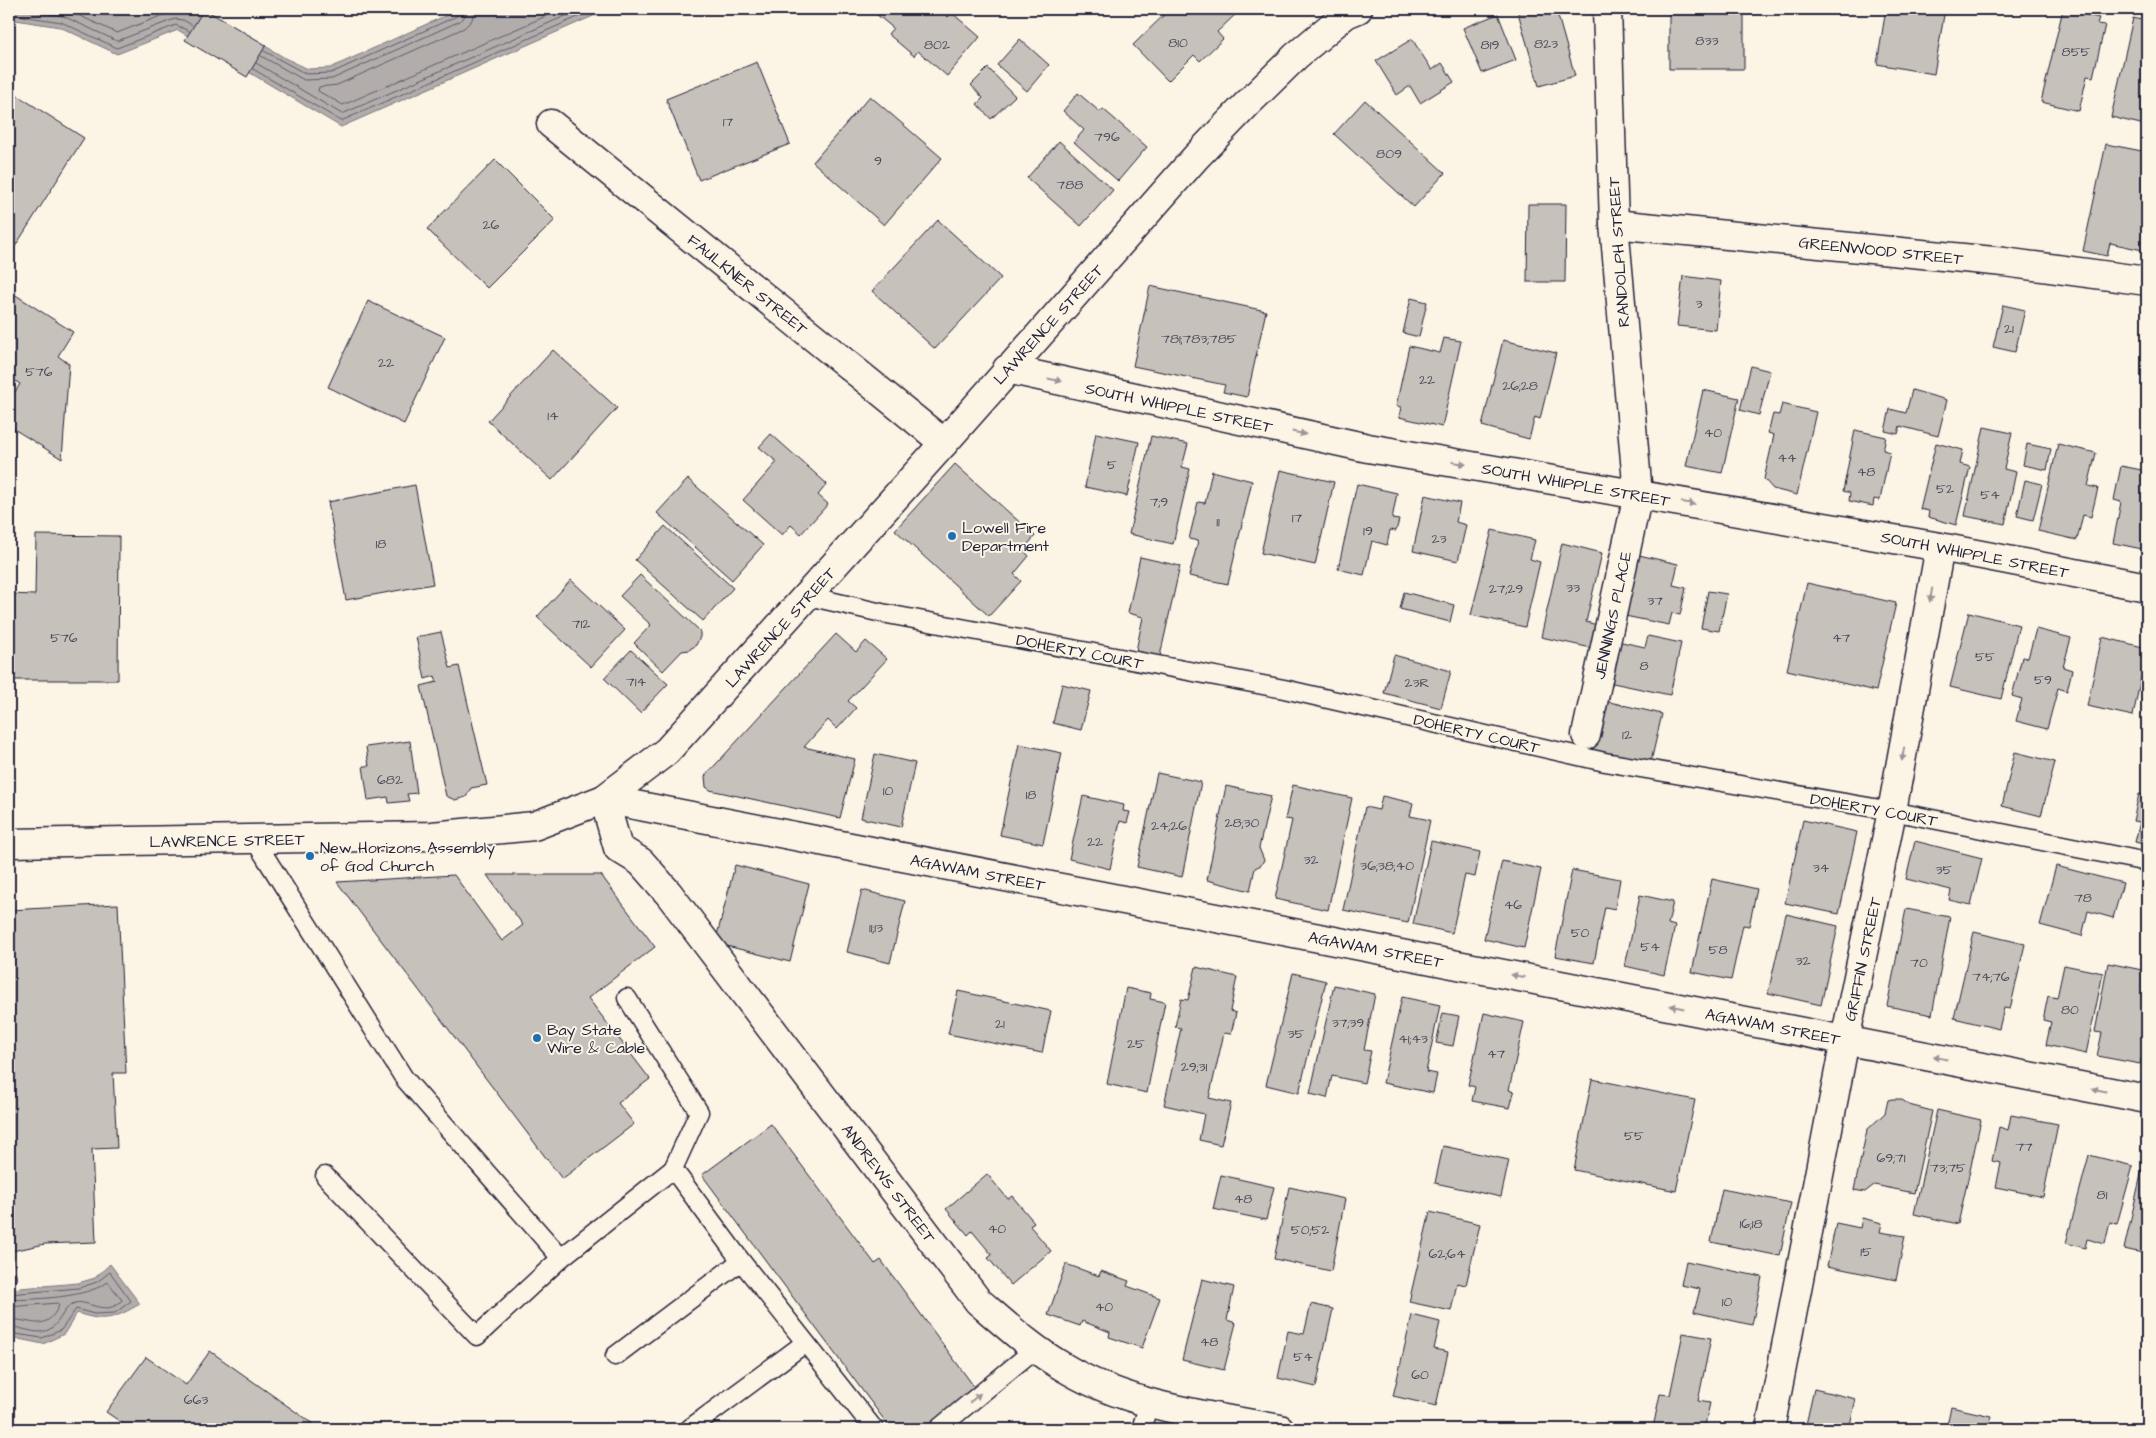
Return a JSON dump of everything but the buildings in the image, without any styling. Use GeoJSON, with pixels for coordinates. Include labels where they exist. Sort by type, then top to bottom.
{"type":"FeatureCollection","features":[{"type":"Feature","properties":{"kind":"street","name":"LAWRENCE STREET"},"geometry":{"type":"LineString","coordinates":[[9,843],[432,836],[534,826],[604,799],[667,751],[808,596],[1196,157],[1248,102],[1296,56],[1346,14],[1358,9]]}},
{"type":"Feature","properties":{"kind":"street","name":"RANDOLPH STREET"},"geometry":{"type":"LineString","coordinates":[[1607,9],[1614,224],[1638,494]]}},
{"type":"Feature","properties":{"kind":"street","name":"FAULKNER STREET"},"geometry":{"type":"LineString","coordinates":[[551,124],[944,443]]}},
{"type":"Feature","properties":{"kind":"street","name":"GREENWOOD STREET"},"geometry":{"type":"LineString","coordinates":[[1614,224],[2004,262],[2147,281]]}},
{"type":"Feature","properties":{"kind":"street","name":"SOUTH WHIPPLE STREET"},"geometry":{"type":"LineString","coordinates":[[1007,369],[1368,448],[1940,546],[2147,587]]}},
{"type":"Feature","properties":{"kind":"street","name":"JENNINGS PLACE"},"geometry":{"type":"LineString","coordinates":[[1586,735],[1638,494]]}},
{"type":"Feature","properties":{"kind":"street","name":"GRIFFIN STREET"},"geometry":{"type":"LineString","coordinates":[[1770,1429],[1845,1040],[1892,811],[1940,546]]}},
{"type":"Feature","properties":{"kind":"street","name":"AGAWAM STREET"},"geometry":{"type":"LineString","coordinates":[[604,799],[2147,1099]]}},
{"type":"Feature","properties":{"kind":"street","name":"ANDREWS STREET"},"geometry":{"type":"LineString","coordinates":[[604,799],[618,848],[641,862],[669,894],[978,1301],[1035,1348],[1066,1369],[1104,1388],[1149,1404],[1280,1429]]}},
{"type":"Feature","properties":{"kind":"lane","name":"DOHERTY COURT"},"geometry":{"type":"LineString","coordinates":[[808,596],[882,613],[1284,689],[1605,762],[1892,811],[2147,862]]}},
{"type":"Feature","properties":{"kind":"lane"},"geometry":{"type":"LineString","coordinates":[[254,839],[404,1078],[561,1258]]}},
{"type":"Feature","properties":{"kind":"lane"},"geometry":{"type":"LineString","coordinates":[[325,1176],[477,1336],[561,1258],[674,1169],[699,1112],[627,998]]}},
{"type":"Feature","properties":{"kind":"lane"},"geometry":{"type":"LineString","coordinates":[[674,1169],[741,1261],[871,1428]]}},
{"type":"Feature","properties":{"kind":"lane"},"geometry":{"type":"LineString","coordinates":[[615,1356],[741,1261]]}},
{"type":"Feature","properties":{"kind":"lane"},"geometry":{"type":"LineString","coordinates":[[689,1429],[805,1343]]}},
{"type":"Feature","properties":{"kind":"lane"},"geometry":{"type":"LineString","coordinates":[[938,1429],[1035,1348]]}},
{"type":"Feature","properties":{"kind":"lane"},"geometry":{"type":"LineString","coordinates":[[1141,1429],[1149,1404]]}},
{"type":"Feature","properties":{"kind":"water"},"geometry":{"type":"Polygon","coordinates":[[[9,9],[204,9],[285,58],[308,69],[330,68],[460,9],[609,9],[341,127],[178,30],[117,54],[60,27],[9,19],[9,9]]]}},
{"type":"Feature","properties":{"kind":"water"},"geometry":{"type":"Polygon","coordinates":[[[110,1264],[140,1304],[110,1318],[96,1318],[77,1313],[64,1334],[43,1344],[9,1337],[9,1289],[78,1283],[95,1278],[110,1264]]]}},
{"type":"Feature","properties":{"kind":"place","name":"Lowell Fire Department"},"geometry":{"type":"Point","coordinates":[952,536]}},
{"type":"Feature","properties":{"kind":"place","name":"New Horizons Assembly of God Church"},"geometry":{"type":"Point","coordinates":[310,856]}},
{"type":"Feature","properties":{"kind":"place","name":"Bay State Wire & Cable"},"geometry":{"type":"Point","coordinates":[537,1038]}}]}
